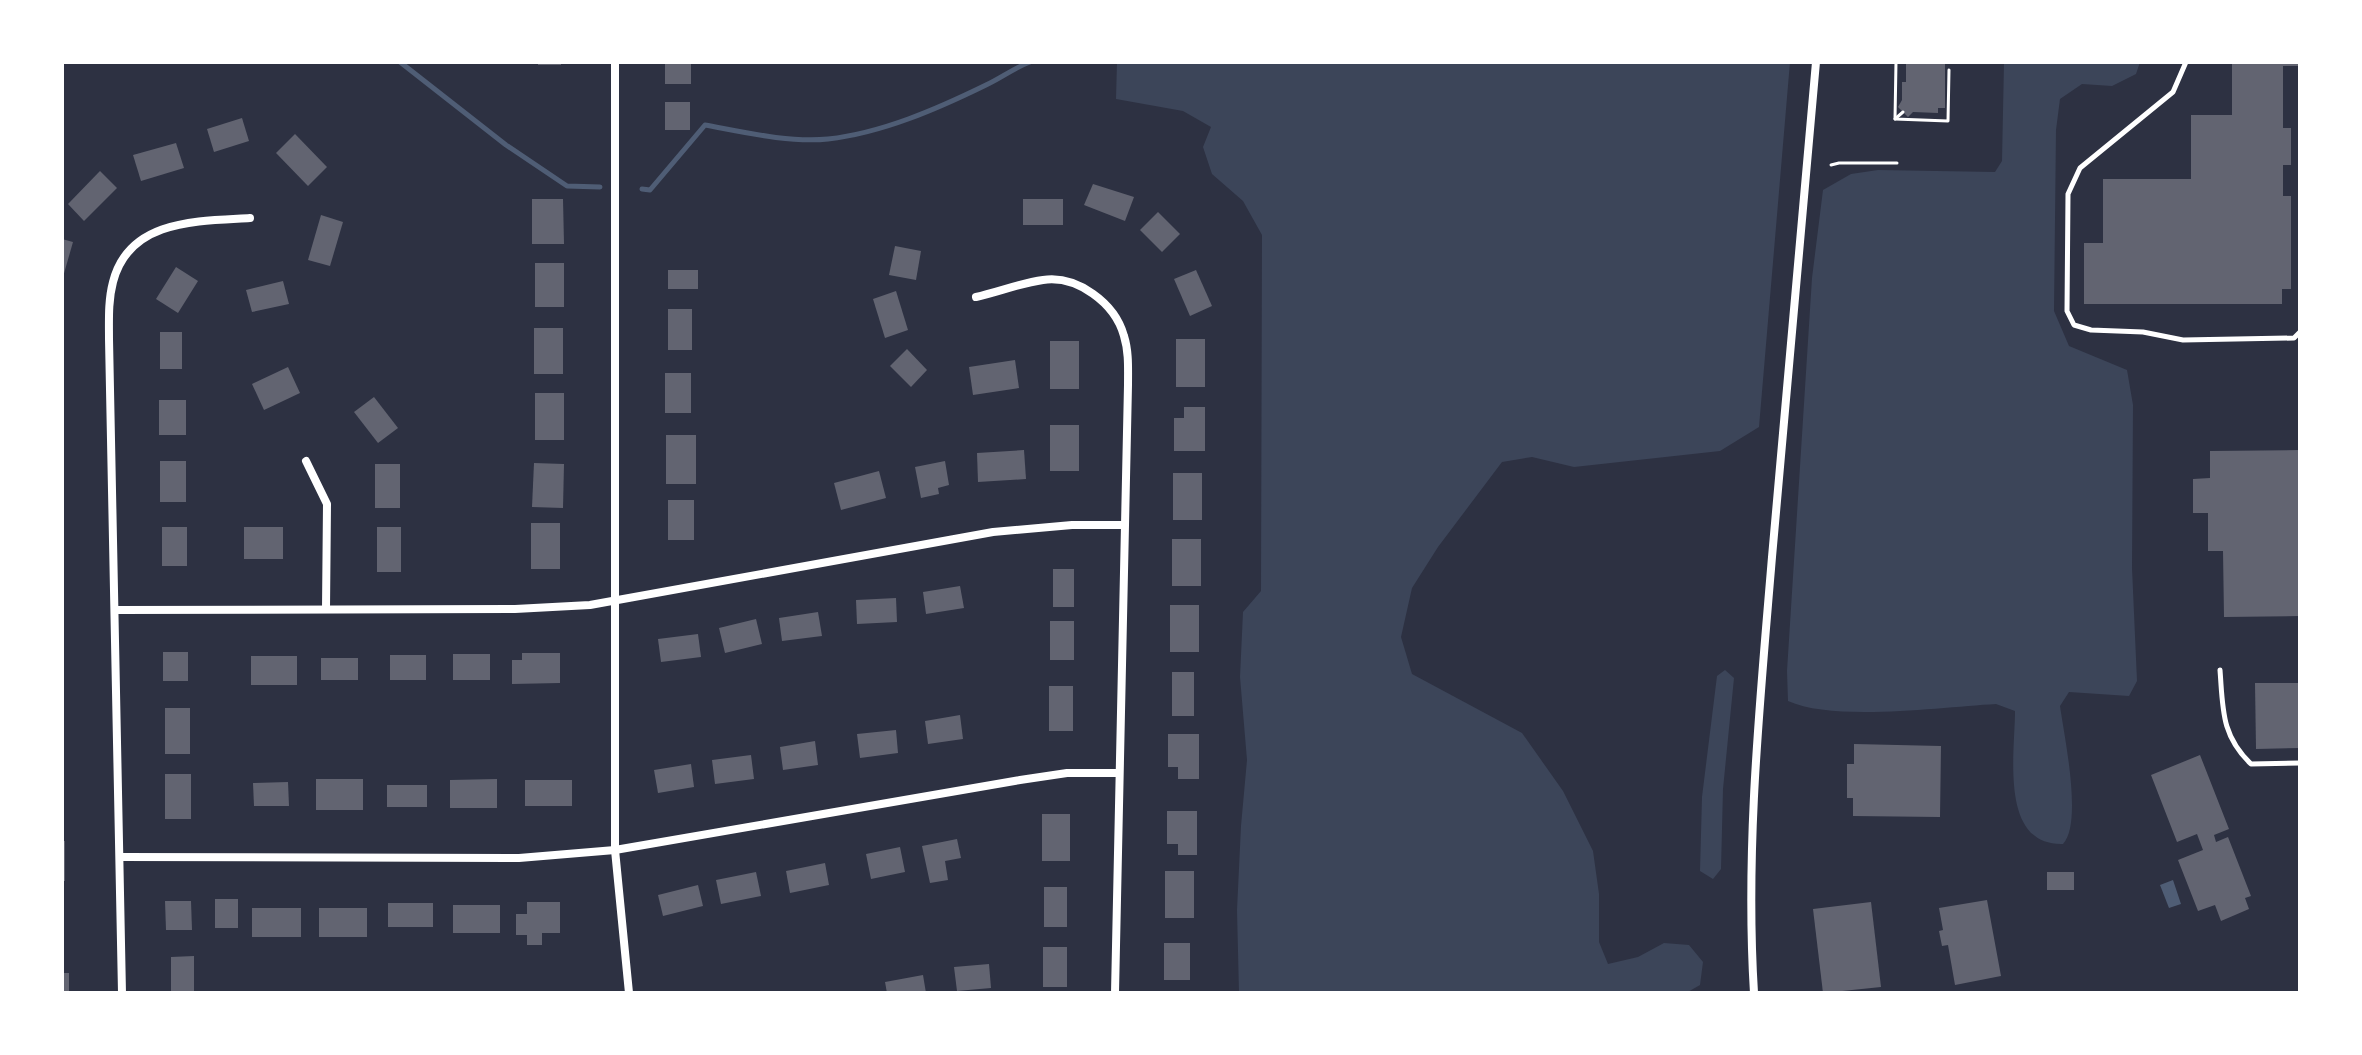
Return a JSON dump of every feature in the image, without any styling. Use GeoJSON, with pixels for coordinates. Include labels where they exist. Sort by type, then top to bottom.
{"type":"FeatureCollection","features":[{"type":"Feature","properties":{"kind":"street"},"geometry":{"type":"LineString","coordinates":[[615,62],[615,850],[629,993]]}},
{"type":"Feature","properties":{"kind":"street"},"geometry":{"type":"LineString","coordinates":[[1754,993],[1750,933],[1759,707],[1816,62]]}},
{"type":"Feature","properties":{"kind":"street"},"geometry":{"type":"LineString","coordinates":[[122,993],[109,303],[118,266],[130,250],[160,229],[190,221],[250,218]]}},
{"type":"Feature","properties":{"kind":"street"},"geometry":{"type":"LineString","coordinates":[[976,297],[1043,280],[1057,280],[1085,290],[1101,300],[1124,333],[1127,355],[1115,993]]}},
{"type":"Feature","properties":{"kind":"street"},"geometry":{"type":"LineString","coordinates":[[306,461],[327,504],[326,609]]}},
{"type":"Feature","properties":{"kind":"street"},"geometry":{"type":"LineString","coordinates":[[115,610],[515,609],[590,605],[993,532],[1072,525],[1124,525]]}},
{"type":"Feature","properties":{"kind":"street"},"geometry":{"type":"LineString","coordinates":[[120,857],[519,858],[615,850],[1020,780],[1067,773],[1119,773]]}},
{"type":"Feature","properties":{"kind":"lane"},"geometry":{"type":"LineString","coordinates":[[2186,62],[2173,92],[2080,168],[2068,194],[2067,311],[2074,325],[2091,330],[2143,332],[2183,340],[2294,338],[2300,332]]}},
{"type":"Feature","properties":{"kind":"lane"},"geometry":{"type":"LineString","coordinates":[[2220,670],[2224,720],[2235,748],[2251,764],[2300,763]]}},
{"type":"Feature","properties":{"kind":"path"},"geometry":{"type":"LineString","coordinates":[[1895,119],[1896,62]]}},
{"type":"Feature","properties":{"kind":"path"},"geometry":{"type":"LineString","coordinates":[[1895,119],[1948,121],[1949,70]]}},
{"type":"Feature","properties":{"kind":"path"},"geometry":{"type":"LineString","coordinates":[[1895,119],[1903,112]]}},
{"type":"Feature","properties":{"kind":"path"},"geometry":{"type":"LineString","coordinates":[[1831,165],[1897,163]]}},
{"type":"Feature","properties":{"kind":"shaded area"},"geometry":{"type":"Polygon","coordinates":[[[1117,62],[1790,62],[1759,427],[1720,451],[1574,467],[1532,457],[1502,462],[1438,547],[1412,588],[1401,637],[1412,674],[1522,733],[1563,791],[1593,851],[1599,894],[1599,942],[1608,964],[1638,957],[1664,943],[1689,945],[1703,962],[1700,985],[1686,993],[1239,993],[1237,910],[1247,760],[1240,677],[1243,612],[1261,591],[1262,235],[1243,201],[1212,174],[1203,147],[1211,127],[1183,111],[1116,99],[1117,62]]]}},
{"type":"Feature","properties":{"kind":"shaded area"},"geometry":{"type":"Polygon","coordinates":[[[2004,62],[2140,62],[2136,74],[2112,86],[2082,84],[2060,99],[2056,130],[2054,311],[2069,346],[2127,370],[2133,405],[2132,568],[2137,681],[2129,696],[2069,692],[2060,706],[2072,799],[2069,833],[2063,844],[2043,841],[2028,830],[2020,814],[2013,772],[2015,711],[1996,704],[1919,710],[1832,711],[1788,701],[1787,671],[1812,278],[1823,190],[1851,174],[1878,170],[1995,172],[2002,161],[2004,62]]]}},
{"type":"Feature","properties":{"kind":"shaded area"},"geometry":{"type":"Polygon","coordinates":[[[1725,670],[1734,678],[1723,789],[1721,869],[1713,879],[1700,871],[1702,797],[1717,676],[1725,670]]]}},
{"type":"Feature","properties":{"kind":"shaded area"},"geometry":{"type":"Polygon","coordinates":[[[2173,880],[2181,904],[2169,908],[2160,885],[2173,880]]]}},
{"type":"Feature","properties":{"kind":"building"},"geometry":{"type":"Polygon","coordinates":[[[538,62],[561,62],[561,65],[538,65],[538,62]]]}},
{"type":"Feature","properties":{"kind":"building"},"geometry":{"type":"Polygon","coordinates":[[[665,62],[691,62],[691,84],[665,84],[665,62]]]}},
{"type":"Feature","properties":{"kind":"building"},"geometry":{"type":"Polygon","coordinates":[[[1906,62],[1945,62],[1945,108],[1938,108],[1938,113],[1913,112],[1908,117],[1898,107],[1902,100],[1902,82],[1906,82],[1906,62]]]}},
{"type":"Feature","properties":{"kind":"building"},"geometry":{"type":"Polygon","coordinates":[[[2232,62],[2299,62],[2299,66],[2283,66],[2283,128],[2291,128],[2291,165],[2283,165],[2283,196],[2291,196],[2291,289],[2282,289],[2282,304],[2084,304],[2084,243],[2103,243],[2103,179],[2191,179],[2191,115],[2232,115],[2232,62]]]}},
{"type":"Feature","properties":{"kind":"building"},"geometry":{"type":"Polygon","coordinates":[[[665,102],[690,102],[690,130],[665,130],[665,102]]]}},
{"type":"Feature","properties":{"kind":"building"},"geometry":{"type":"Polygon","coordinates":[[[242,118],[249,141],[214,152],[207,129],[242,118]]]}},
{"type":"Feature","properties":{"kind":"building"},"geometry":{"type":"Polygon","coordinates":[[[295,134],[327,167],[308,186],[276,153],[295,134]]]}},
{"type":"Feature","properties":{"kind":"building"},"geometry":{"type":"Polygon","coordinates":[[[176,143],[184,168],[141,181],[133,155],[176,143]]]}},
{"type":"Feature","properties":{"kind":"building"},"geometry":{"type":"Polygon","coordinates":[[[100,171],[117,188],[84,221],[68,204],[100,171]]]}},
{"type":"Feature","properties":{"kind":"building"},"geometry":{"type":"Polygon","coordinates":[[[1093,184],[1134,197],[1125,221],[1084,205],[1093,184]]]}},
{"type":"Feature","properties":{"kind":"building"},"geometry":{"type":"Polygon","coordinates":[[[532,199],[563,199],[564,244],[532,244],[532,199]]]}},
{"type":"Feature","properties":{"kind":"building"},"geometry":{"type":"Polygon","coordinates":[[[1023,199],[1063,199],[1063,225],[1023,225],[1023,199]]]}},
{"type":"Feature","properties":{"kind":"building"},"geometry":{"type":"Polygon","coordinates":[[[1158,212],[1180,234],[1162,252],[1140,230],[1158,212]]]}},
{"type":"Feature","properties":{"kind":"building"},"geometry":{"type":"Polygon","coordinates":[[[321,215],[343,222],[330,266],[308,260],[321,215]]]}},
{"type":"Feature","properties":{"kind":"building"},"geometry":{"type":"Polygon","coordinates":[[[62,239],[73,242],[63,277],[62,277],[62,239]]]}},
{"type":"Feature","properties":{"kind":"building"},"geometry":{"type":"Polygon","coordinates":[[[895,246],[921,251],[916,280],[889,275],[895,246]]]}},
{"type":"Feature","properties":{"kind":"building"},"geometry":{"type":"Polygon","coordinates":[[[535,263],[564,263],[564,307],[535,307],[535,263]]]}},
{"type":"Feature","properties":{"kind":"building"},"geometry":{"type":"Polygon","coordinates":[[[176,267],[198,281],[178,313],[156,299],[176,267]]]}},
{"type":"Feature","properties":{"kind":"building"},"geometry":{"type":"Polygon","coordinates":[[[668,270],[698,270],[698,289],[668,289],[668,270]]]}},
{"type":"Feature","properties":{"kind":"building"},"geometry":{"type":"Polygon","coordinates":[[[1196,270],[1212,306],[1190,316],[1174,279],[1196,270]]]}},
{"type":"Feature","properties":{"kind":"building"},"geometry":{"type":"Polygon","coordinates":[[[283,281],[289,304],[252,312],[246,290],[283,281]]]}},
{"type":"Feature","properties":{"kind":"building"},"geometry":{"type":"Polygon","coordinates":[[[896,291],[908,330],[885,338],[873,299],[896,291]]]}},
{"type":"Feature","properties":{"kind":"building"},"geometry":{"type":"Polygon","coordinates":[[[668,309],[692,309],[692,350],[668,350],[668,309]]]}},
{"type":"Feature","properties":{"kind":"building"},"geometry":{"type":"Polygon","coordinates":[[[534,328],[563,328],[563,374],[534,374],[534,328]]]}},
{"type":"Feature","properties":{"kind":"building"},"geometry":{"type":"Polygon","coordinates":[[[160,332],[182,332],[182,369],[160,369],[160,332]]]}},
{"type":"Feature","properties":{"kind":"building"},"geometry":{"type":"Polygon","coordinates":[[[1176,339],[1205,339],[1205,387],[1176,387],[1176,339]]]}},
{"type":"Feature","properties":{"kind":"building"},"geometry":{"type":"Polygon","coordinates":[[[1050,341],[1079,341],[1079,389],[1050,389],[1050,341]]]}},
{"type":"Feature","properties":{"kind":"building"},"geometry":{"type":"Polygon","coordinates":[[[907,349],[927,370],[911,387],[890,366],[907,349]]]}},
{"type":"Feature","properties":{"kind":"building"},"geometry":{"type":"Polygon","coordinates":[[[1015,360],[1019,388],[973,395],[969,367],[1015,360]]]}},
{"type":"Feature","properties":{"kind":"building"},"geometry":{"type":"Polygon","coordinates":[[[288,367],[300,393],[264,410],[252,384],[288,367]]]}},
{"type":"Feature","properties":{"kind":"building"},"geometry":{"type":"Polygon","coordinates":[[[665,373],[691,373],[691,413],[665,413],[665,373]]]}},
{"type":"Feature","properties":{"kind":"building"},"geometry":{"type":"Polygon","coordinates":[[[535,393],[564,393],[564,440],[535,440],[535,393]]]}},
{"type":"Feature","properties":{"kind":"building"},"geometry":{"type":"Polygon","coordinates":[[[374,397],[398,428],[378,443],[354,412],[374,397]]]}},
{"type":"Feature","properties":{"kind":"building"},"geometry":{"type":"Polygon","coordinates":[[[159,400],[186,400],[186,435],[159,435],[159,400]]]}},
{"type":"Feature","properties":{"kind":"building"},"geometry":{"type":"Polygon","coordinates":[[[1184,407],[1205,407],[1205,451],[1174,451],[1174,418],[1184,418],[1184,407]]]}},
{"type":"Feature","properties":{"kind":"building"},"geometry":{"type":"Polygon","coordinates":[[[1050,425],[1079,425],[1079,471],[1050,471],[1050,425]]]}},
{"type":"Feature","properties":{"kind":"building"},"geometry":{"type":"Polygon","coordinates":[[[666,435],[696,435],[696,484],[666,484],[666,435]]]}},
{"type":"Feature","properties":{"kind":"building"},"geometry":{"type":"Polygon","coordinates":[[[1024,450],[1026,479],[978,482],[977,453],[1024,450]]]}},
{"type":"Feature","properties":{"kind":"building"},"geometry":{"type":"Polygon","coordinates":[[[2300,450],[2300,616],[2224,617],[2223,551],[2208,551],[2208,513],[2193,513],[2193,479],[2210,478],[2210,451],[2300,450]]]}},
{"type":"Feature","properties":{"kind":"building"},"geometry":{"type":"Polygon","coordinates":[[[160,461],[186,461],[186,502],[160,502],[160,461]]]}},
{"type":"Feature","properties":{"kind":"building"},"geometry":{"type":"Polygon","coordinates":[[[945,461],[949,485],[938,488],[939,494],[921,498],[915,467],[945,461]]]}},
{"type":"Feature","properties":{"kind":"building"},"geometry":{"type":"Polygon","coordinates":[[[534,463],[564,464],[563,508],[532,507],[534,463]]]}},
{"type":"Feature","properties":{"kind":"building"},"geometry":{"type":"Polygon","coordinates":[[[375,464],[400,464],[400,508],[375,508],[375,464]]]}},
{"type":"Feature","properties":{"kind":"building"},"geometry":{"type":"Polygon","coordinates":[[[879,471],[886,498],[841,510],[834,483],[879,471]]]}},
{"type":"Feature","properties":{"kind":"building"},"geometry":{"type":"Polygon","coordinates":[[[1173,473],[1202,473],[1202,520],[1173,520],[1173,473]]]}},
{"type":"Feature","properties":{"kind":"building"},"geometry":{"type":"Polygon","coordinates":[[[668,500],[694,500],[694,540],[668,540],[668,500]]]}},
{"type":"Feature","properties":{"kind":"building"},"geometry":{"type":"Polygon","coordinates":[[[531,523],[560,523],[560,569],[531,569],[531,523]]]}},
{"type":"Feature","properties":{"kind":"building"},"geometry":{"type":"Polygon","coordinates":[[[162,527],[187,527],[187,566],[162,566],[162,527]]]}},
{"type":"Feature","properties":{"kind":"building"},"geometry":{"type":"Polygon","coordinates":[[[244,527],[283,527],[283,559],[244,559],[244,527]]]}},
{"type":"Feature","properties":{"kind":"building"},"geometry":{"type":"Polygon","coordinates":[[[377,527],[401,527],[401,572],[377,572],[377,527]]]}},
{"type":"Feature","properties":{"kind":"building"},"geometry":{"type":"Polygon","coordinates":[[[1172,539],[1201,539],[1201,586],[1172,586],[1172,539]]]}},
{"type":"Feature","properties":{"kind":"building"},"geometry":{"type":"Polygon","coordinates":[[[1053,569],[1074,569],[1074,607],[1053,607],[1053,569]]]}},
{"type":"Feature","properties":{"kind":"building"},"geometry":{"type":"Polygon","coordinates":[[[960,586],[964,608],[926,614],[923,592],[960,586]]]}},
{"type":"Feature","properties":{"kind":"building"},"geometry":{"type":"Polygon","coordinates":[[[896,598],[897,622],[857,624],[856,600],[896,598]]]}},
{"type":"Feature","properties":{"kind":"building"},"geometry":{"type":"Polygon","coordinates":[[[1170,605],[1199,605],[1199,652],[1170,652],[1170,605]]]}},
{"type":"Feature","properties":{"kind":"building"},"geometry":{"type":"Polygon","coordinates":[[[818,612],[822,636],[782,641],[779,618],[818,612]]]}},
{"type":"Feature","properties":{"kind":"building"},"geometry":{"type":"Polygon","coordinates":[[[756,619],[762,644],[725,653],[719,628],[756,619]]]}},
{"type":"Feature","properties":{"kind":"building"},"geometry":{"type":"Polygon","coordinates":[[[1050,621],[1074,621],[1074,660],[1050,660],[1050,621]]]}},
{"type":"Feature","properties":{"kind":"building"},"geometry":{"type":"Polygon","coordinates":[[[698,634],[701,657],[661,662],[658,639],[698,634]]]}},
{"type":"Feature","properties":{"kind":"building"},"geometry":{"type":"Polygon","coordinates":[[[163,652],[188,652],[188,681],[163,681],[163,652]]]}},
{"type":"Feature","properties":{"kind":"building"},"geometry":{"type":"Polygon","coordinates":[[[522,653],[560,653],[560,683],[512,684],[512,660],[522,660],[522,653]]]}},
{"type":"Feature","properties":{"kind":"building"},"geometry":{"type":"Polygon","coordinates":[[[453,654],[490,654],[490,680],[453,680],[453,654]]]}},
{"type":"Feature","properties":{"kind":"building"},"geometry":{"type":"Polygon","coordinates":[[[390,655],[426,655],[426,680],[390,680],[390,655]]]}},
{"type":"Feature","properties":{"kind":"building"},"geometry":{"type":"Polygon","coordinates":[[[251,656],[297,656],[297,685],[251,685],[251,656]]]}},
{"type":"Feature","properties":{"kind":"building"},"geometry":{"type":"Polygon","coordinates":[[[321,658],[358,658],[358,680],[321,680],[321,658]]]}},
{"type":"Feature","properties":{"kind":"building"},"geometry":{"type":"Polygon","coordinates":[[[1172,672],[1194,672],[1194,716],[1172,716],[1172,672]]]}},
{"type":"Feature","properties":{"kind":"building"},"geometry":{"type":"Polygon","coordinates":[[[2255,683],[2300,683],[2300,748],[2256,749],[2255,683]]]}},
{"type":"Feature","properties":{"kind":"building"},"geometry":{"type":"Polygon","coordinates":[[[1049,686],[1073,686],[1073,731],[1049,731],[1049,686]]]}},
{"type":"Feature","properties":{"kind":"building"},"geometry":{"type":"Polygon","coordinates":[[[165,708],[190,708],[190,754],[165,754],[165,708]]]}},
{"type":"Feature","properties":{"kind":"building"},"geometry":{"type":"Polygon","coordinates":[[[960,715],[963,739],[928,744],[925,721],[960,715]]]}},
{"type":"Feature","properties":{"kind":"building"},"geometry":{"type":"Polygon","coordinates":[[[896,730],[898,753],[860,758],[857,734],[896,730]]]}},
{"type":"Feature","properties":{"kind":"building"},"geometry":{"type":"Polygon","coordinates":[[[1168,734],[1199,734],[1199,779],[1178,779],[1178,767],[1168,767],[1168,734]]]}},
{"type":"Feature","properties":{"kind":"building"},"geometry":{"type":"Polygon","coordinates":[[[815,741],[818,765],[783,770],[780,747],[815,741]]]}},
{"type":"Feature","properties":{"kind":"building"},"geometry":{"type":"Polygon","coordinates":[[[1854,744],[1941,746],[1940,817],[1853,816],[1853,798],[1847,798],[1847,764],[1854,764],[1854,744]]]}},
{"type":"Feature","properties":{"kind":"building"},"geometry":{"type":"Polygon","coordinates":[[[751,755],[754,779],[715,784],[712,760],[751,755]]]}},
{"type":"Feature","properties":{"kind":"building"},"geometry":{"type":"Polygon","coordinates":[[[2200,755],[2229,829],[2214,835],[2216,842],[2228,837],[2251,896],[2245,898],[2249,909],[2221,921],[2215,905],[2198,911],[2178,860],[2203,850],[2197,834],[2177,842],[2151,775],[2200,755]]]}},
{"type":"Feature","properties":{"kind":"building"},"geometry":{"type":"Polygon","coordinates":[[[691,764],[694,787],[658,793],[654,770],[691,764]]]}},
{"type":"Feature","properties":{"kind":"building"},"geometry":{"type":"Polygon","coordinates":[[[165,774],[191,774],[191,819],[165,819],[165,774]]]}},
{"type":"Feature","properties":{"kind":"building"},"geometry":{"type":"Polygon","coordinates":[[[316,779],[363,779],[363,810],[316,810],[316,779]]]}},
{"type":"Feature","properties":{"kind":"building"},"geometry":{"type":"Polygon","coordinates":[[[497,779],[497,808],[450,808],[450,780],[497,779]]]}},
{"type":"Feature","properties":{"kind":"building"},"geometry":{"type":"Polygon","coordinates":[[[525,780],[572,780],[572,806],[525,806],[525,780]]]}},
{"type":"Feature","properties":{"kind":"building"},"geometry":{"type":"Polygon","coordinates":[[[288,782],[289,806],[254,806],[253,783],[288,782]]]}},
{"type":"Feature","properties":{"kind":"building"},"geometry":{"type":"Polygon","coordinates":[[[387,785],[427,785],[427,807],[387,807],[387,785]]]}},
{"type":"Feature","properties":{"kind":"building"},"geometry":{"type":"Polygon","coordinates":[[[1167,811],[1197,811],[1197,855],[1178,855],[1178,844],[1167,844],[1167,811]]]}},
{"type":"Feature","properties":{"kind":"building"},"geometry":{"type":"Polygon","coordinates":[[[1042,814],[1070,814],[1070,861],[1042,861],[1042,814]]]}},
{"type":"Feature","properties":{"kind":"building"},"geometry":{"type":"Polygon","coordinates":[[[957,839],[961,858],[945,861],[948,880],[930,883],[922,846],[957,839]]]}},
{"type":"Feature","properties":{"kind":"building"},"geometry":{"type":"Polygon","coordinates":[[[62,841],[65,841],[65,881],[62,881],[62,841]]]}},
{"type":"Feature","properties":{"kind":"building"},"geometry":{"type":"Polygon","coordinates":[[[900,847],[905,872],[871,879],[866,854],[900,847]]]}},
{"type":"Feature","properties":{"kind":"building"},"geometry":{"type":"Polygon","coordinates":[[[825,863],[829,885],[790,893],[786,871],[825,863]]]}},
{"type":"Feature","properties":{"kind":"building"},"geometry":{"type":"Polygon","coordinates":[[[1165,871],[1194,871],[1194,918],[1165,918],[1165,871]]]}},
{"type":"Feature","properties":{"kind":"building"},"geometry":{"type":"Polygon","coordinates":[[[756,872],[761,896],[721,904],[716,880],[756,872]]]}},
{"type":"Feature","properties":{"kind":"building"},"geometry":{"type":"Polygon","coordinates":[[[2047,872],[2074,872],[2074,890],[2047,890],[2047,872]]]}},
{"type":"Feature","properties":{"kind":"building"},"geometry":{"type":"Polygon","coordinates":[[[698,885],[703,906],[663,916],[658,895],[698,885]]]}},
{"type":"Feature","properties":{"kind":"building"},"geometry":{"type":"Polygon","coordinates":[[[1044,887],[1067,887],[1067,927],[1044,927],[1044,887]]]}},
{"type":"Feature","properties":{"kind":"building"},"geometry":{"type":"Polygon","coordinates":[[[215,899],[238,899],[238,928],[215,928],[215,899]]]}},
{"type":"Feature","properties":{"kind":"building"},"geometry":{"type":"Polygon","coordinates":[[[1987,900],[2001,976],[1955,985],[1948,945],[1942,946],[1939,908],[1987,900]]]}},
{"type":"Feature","properties":{"kind":"building"},"geometry":{"type":"Polygon","coordinates":[[[165,901],[191,901],[192,930],[166,930],[165,901]]]}},
{"type":"Feature","properties":{"kind":"building"},"geometry":{"type":"Polygon","coordinates":[[[527,902],[560,902],[560,933],[542,933],[542,945],[527,945],[527,935],[516,935],[516,914],[527,914],[527,902]]]}},
{"type":"Feature","properties":{"kind":"building"},"geometry":{"type":"Polygon","coordinates":[[[1871,902],[1881,987],[1823,993],[1813,909],[1871,902]]]}},
{"type":"Feature","properties":{"kind":"building"},"geometry":{"type":"Polygon","coordinates":[[[388,903],[433,903],[433,927],[388,927],[388,903]]]}},
{"type":"Feature","properties":{"kind":"building"},"geometry":{"type":"Polygon","coordinates":[[[453,905],[500,905],[500,933],[453,933],[453,905]]]}},
{"type":"Feature","properties":{"kind":"building"},"geometry":{"type":"Polygon","coordinates":[[[252,908],[301,908],[301,937],[252,937],[252,908]]]}},
{"type":"Feature","properties":{"kind":"building"},"geometry":{"type":"Polygon","coordinates":[[[319,908],[367,908],[367,937],[319,937],[319,908]]]}},
{"type":"Feature","properties":{"kind":"building"},"geometry":{"type":"Polygon","coordinates":[[[1164,943],[1190,943],[1190,980],[1164,980],[1164,943]]]}},
{"type":"Feature","properties":{"kind":"building"},"geometry":{"type":"Polygon","coordinates":[[[1043,947],[1067,947],[1067,987],[1043,987],[1043,947]]]}},
{"type":"Feature","properties":{"kind":"building"},"geometry":{"type":"Polygon","coordinates":[[[194,956],[194,993],[171,993],[171,957],[194,956]]]}},
{"type":"Feature","properties":{"kind":"building"},"geometry":{"type":"Polygon","coordinates":[[[989,964],[991,988],[957,991],[954,967],[989,964]]]}},
{"type":"Feature","properties":{"kind":"building"},"geometry":{"type":"Polygon","coordinates":[[[62,973],[69,973],[69,993],[62,993],[62,973]]]}},
{"type":"Feature","properties":{"kind":"building"},"geometry":{"type":"Polygon","coordinates":[[[923,975],[926,993],[887,993],[885,982],[923,975]]]}},
{"type":"Feature","properties":{"kind":"waterway"},"geometry":{"type":"LineString","coordinates":[[400,62],[506,145],[567,186],[600,187]]}},
{"type":"Feature","properties":{"kind":"waterway"},"geometry":{"type":"LineString","coordinates":[[642,189],[650,190],[705,125],[798,139],[848,136],[889,126],[929,111],[1030,62]]}}]}
